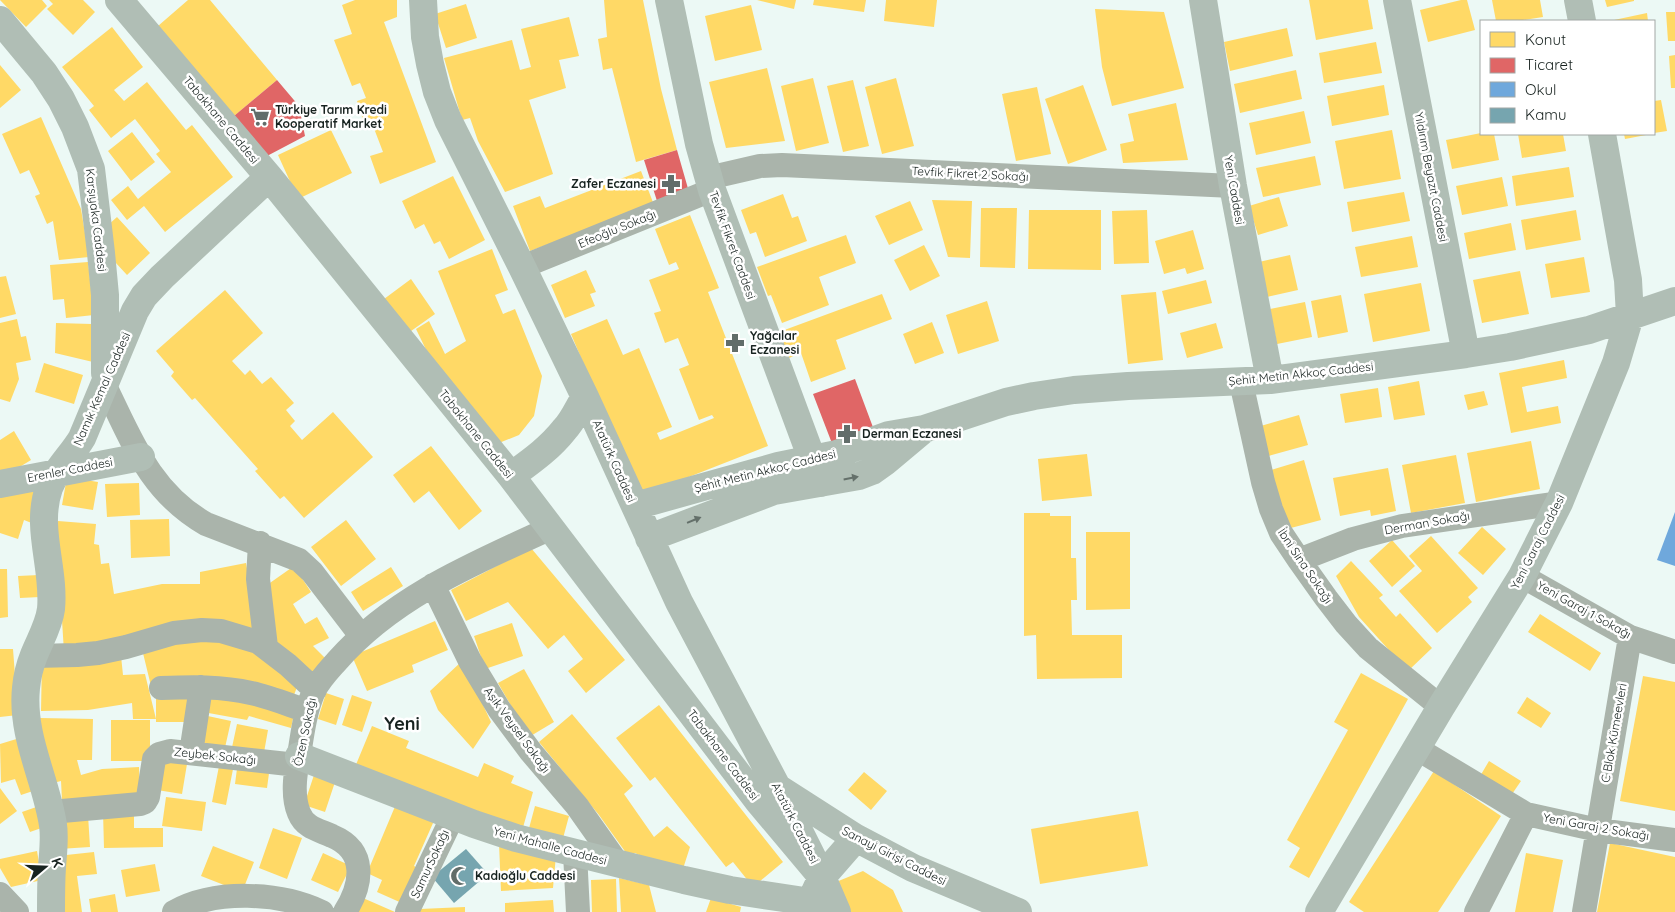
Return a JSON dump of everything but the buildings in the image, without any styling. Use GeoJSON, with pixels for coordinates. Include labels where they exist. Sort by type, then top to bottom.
{"type":"FeatureCollection","features":[{"type":"Feature","properties":{"kind":"street","name":"Tabakhane Caddesi"},"geometry":{"type":"LineString","coordinates":[[119,0],[269,176],[511,476],[759,802],[822,877]]}},
{"type":"Feature","properties":{"kind":"street","name":"Atatürk Caddesi"},"geometry":{"type":"LineString","coordinates":[[423,0],[425,37],[437,92],[448,120],[585,397],[679,602],[777,787],[822,877],[837,912]]}},
{"type":"Feature","properties":{"kind":"street","name":"Tevfik Fikret Caddesi"},"geometry":{"type":"LineString","coordinates":[[669,0],[699,144],[710,184],[816,471]]}},
{"type":"Feature","properties":{"kind":"street","name":"Yeni Caddesi"},"geometry":{"type":"LineString","coordinates":[[1203,0],[1233,186],[1270,380]]}},
{"type":"Feature","properties":{"kind":"street","name":"Yıldırım Beyazıt Caddesi"},"geometry":{"type":"LineString","coordinates":[[1397,0],[1466,354]]}},
{"type":"Feature","properties":{"kind":"street"},"geometry":{"type":"LineString","coordinates":[[1578,0],[1582,20]]}},
{"type":"Feature","properties":{"kind":"street","name":"Karşıyaka Caddesi"},"geometry":{"type":"LineString","coordinates":[[0,20],[44,73],[61,99],[75,127],[91,169],[102,253],[105,295],[105,386]]}},
{"type":"Feature","properties":{"kind":"street","name":"Yeni Garaj Caddesi"},"geometry":{"type":"LineString","coordinates":[[1319,912],[1441,706],[1522,576],[1559,503],[1616,363],[1630,316],[1628,280],[1602,135]]}},
{"type":"Feature","properties":{"kind":"street","name":"Tevfik Fikret 2 Sokağı"},"geometry":{"type":"LineString","coordinates":[[710,184],[754,167],[782,165],[1233,186]]}},
{"type":"Feature","properties":{"kind":"street","name":"Namık Kemal Caddesi"},"geometry":{"type":"LineString","coordinates":[[52,912],[51,887],[54,834],[51,812],[30,741],[26,715],[26,689],[34,656],[50,610],[51,596],[44,536],[45,509],[49,489],[57,472],[74,452],[82,438],[144,296],[269,176]]}},
{"type":"Feature","properties":{"kind":"street","name":"Efeoğlu Sokağı"},"geometry":{"type":"LineString","coordinates":[[522,267],[710,184]]}},
{"type":"Feature","properties":{"kind":"street","name":"Şehit Metin Akkoç Caddesi"},"geometry":{"type":"LineString","coordinates":[[649,538],[774,491],[816,471],[837,454],[889,435],[924,429],[1006,402],[1034,396],[1128,386],[1270,380],[1510,348],[1589,330],[1675,301]]}},
{"type":"Feature","properties":{"kind":"street","name":"İbni Sina Sokağı"},"geometry":{"type":"LineString","coordinates":[[1241,382],[1271,509],[1282,533],[1299,560],[1346,624],[1368,648],[1441,706]]}},
{"type":"Feature","properties":{"kind":"street"},"geometry":{"type":"LineString","coordinates":[[105,386],[141,457],[168,496],[192,516],[206,524],[288,554],[306,566],[361,636]]}},
{"type":"Feature","properties":{"kind":"street"},"geometry":{"type":"LineString","coordinates":[[511,476],[555,441],[566,429],[585,397]]}},
{"type":"Feature","properties":{"kind":"street","name":"Erenler Caddesi"},"geometry":{"type":"LineString","coordinates":[[0,484],[141,457]]}},
{"type":"Feature","properties":{"kind":"street","name":"Şehit Metin Akkoç Caddesi"},"geometry":{"type":"LineString","coordinates":[[635,506],[778,466],[816,471]]}},
{"type":"Feature","properties":{"kind":"street","name":"Derman Sokağı"},"geometry":{"type":"LineString","coordinates":[[1299,560],[1353,539],[1402,526],[1559,503]]}},
{"type":"Feature","properties":{"kind":"street","name":"Özen Sokağı"},"geometry":{"type":"LineString","coordinates":[[345,912],[357,889],[359,871],[356,860],[351,851],[334,836],[314,830],[304,822],[298,812],[296,798],[298,760],[311,700],[321,679],[361,636],[401,605],[433,585],[552,528]]}},
{"type":"Feature","properties":{"kind":"street"},"geometry":{"type":"LineString","coordinates":[[260,543],[258,579],[266,648]]}},
{"type":"Feature","properties":{"kind":"street","name":"Yeni Garaj 1 Sokağı"},"geometry":{"type":"LineString","coordinates":[[1522,576],[1630,637],[1675,652]]}},
{"type":"Feature","properties":{"kind":"street","name":"Aşık Veysel Sokağı"},"geometry":{"type":"LineString","coordinates":[[433,585],[470,661],[499,708],[531,752],[577,806],[618,864]]}},
{"type":"Feature","properties":{"kind":"street"},"geometry":{"type":"LineString","coordinates":[[34,656],[98,653],[174,633],[202,630],[221,631],[247,638],[266,648],[288,665],[311,700]]}},
{"type":"Feature","properties":{"kind":"street","name":"C Blok Kümeevleri"},"geometry":{"type":"LineString","coordinates":[[1584,912],[1630,637]]}},
{"type":"Feature","properties":{"kind":"street"},"geometry":{"type":"LineString","coordinates":[[677,694],[717,674]]}},
{"type":"Feature","properties":{"kind":"street"},"geometry":{"type":"LineString","coordinates":[[190,753],[201,687]]}},
{"type":"Feature","properties":{"kind":"street"},"geometry":{"type":"LineString","coordinates":[[161,688],[218,688],[311,700]]}},
{"type":"Feature","properties":{"kind":"street","name":"Yeni Garaj 2 Sokağı"},"geometry":{"type":"LineString","coordinates":[[1416,748],[1526,814],[1598,830],[1675,840]]}},
{"type":"Feature","properties":{"kind":"street","name":"Zeybek Sokağı"},"geometry":{"type":"LineString","coordinates":[[51,812],[145,802],[148,797],[154,760],[159,754],[170,751],[298,760]]}},
{"type":"Feature","properties":{"kind":"street","name":"Yeni Mahalle Caddesi"},"geometry":{"type":"LineString","coordinates":[[298,760],[516,838],[684,880],[809,907]]}},
{"type":"Feature","properties":{"kind":"street","name":"Sanayi Girişi Caddesi"},"geometry":{"type":"LineString","coordinates":[[777,787],[856,838],[913,868],[1018,912]]}},
{"type":"Feature","properties":{"kind":"street"},"geometry":{"type":"LineString","coordinates":[[1476,912],[1526,814]]}},
{"type":"Feature","properties":{"kind":"street","name":"SamurSokağı"},"geometry":{"type":"LineString","coordinates":[[407,912],[453,816]]}},
{"type":"Feature","properties":{"kind":"street"},"geometry":{"type":"LineString","coordinates":[[809,907],[822,877],[856,838]]}},
{"type":"Feature","properties":{"kind":"street"},"geometry":{"type":"LineString","coordinates":[[576,853],[578,912]]}},
{"type":"Feature","properties":{"kind":"street"},"geometry":{"type":"LineString","coordinates":[[0,894],[17,912]]}},
{"type":"Feature","properties":{"kind":"street"},"geometry":{"type":"LineString","coordinates":[[174,912],[199,901],[215,898],[255,897],[274,898],[301,904],[322,912]]}},
{"type":"Feature","properties":{"kind":"place","name":"Türkiye Tarım Kredi Kooperatif Market"},"geometry":{"type":"Point","coordinates":[260,117]}},
{"type":"Feature","properties":{"kind":"place","name":"Zafer Eczanesi"},"geometry":{"type":"Point","coordinates":[671,184]}},
{"type":"Feature","properties":{"kind":"place","name":"Yağcılar Eczanesi"},"geometry":{"type":"Point","coordinates":[735,343]}},
{"type":"Feature","properties":{"kind":"place","name":"Derman Eczanesi"},"geometry":{"type":"Point","coordinates":[847,434]}},
{"type":"Feature","properties":{"kind":"place","name":"Kadıoğlu Caddesi"},"geometry":{"type":"Point","coordinates":[460,876]}},
{"type":"Feature","properties":{"kind":"district","name":"Yeni"},"geometry":{"type":"Point","coordinates":[402,724]}}]}
